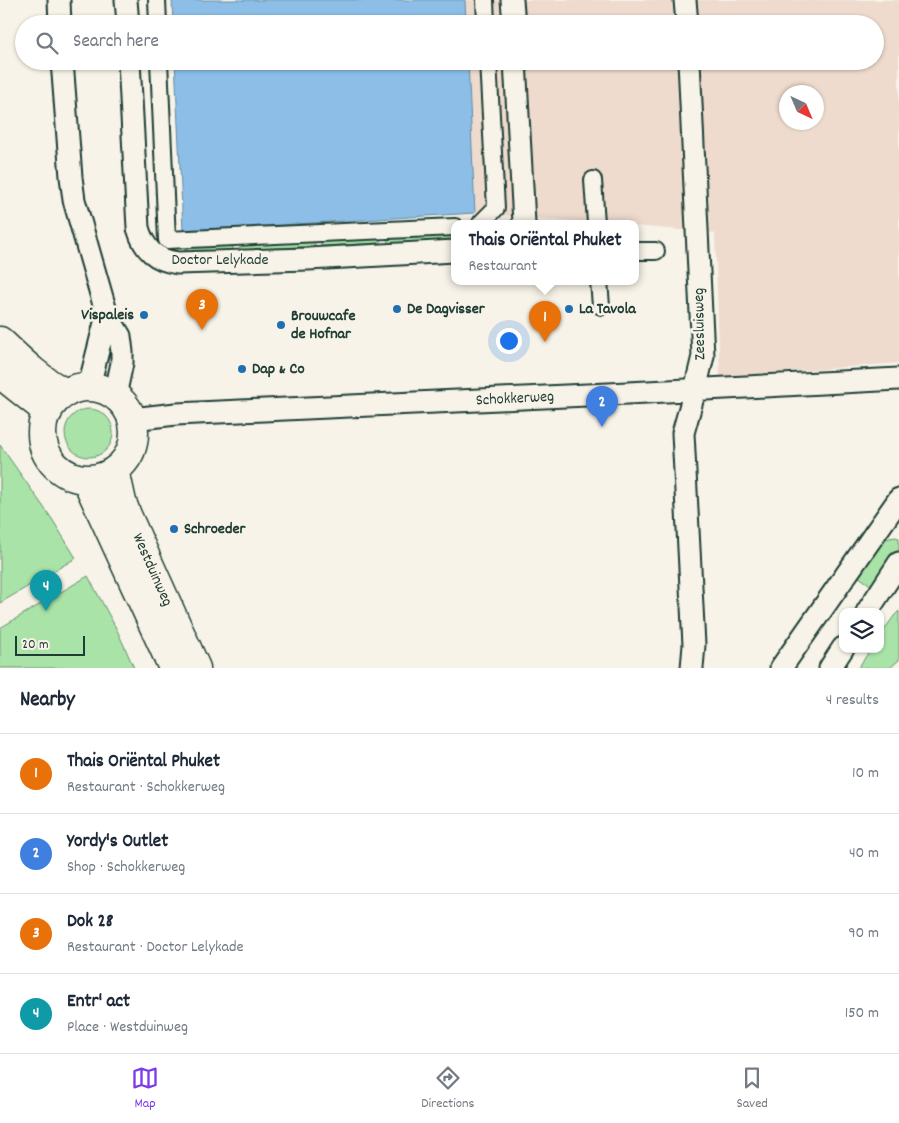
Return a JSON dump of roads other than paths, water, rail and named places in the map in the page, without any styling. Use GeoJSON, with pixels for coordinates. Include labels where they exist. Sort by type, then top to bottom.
{"type":"FeatureCollection","features":[{"type":"Feature","properties":{"kind":"main road"},"geometry":{"type":"LineString","coordinates":[[0,341],[29,368],[68,397]]}},
{"type":"Feature","properties":{"kind":"main road"},"geometry":{"type":"LineString","coordinates":[[0,374],[68,397],[108,391],[122,401],[134,426],[133,442],[127,458],[115,470],[99,477],[86,479],[74,477],[64,472],[52,461],[43,437],[43,428],[68,397]]}},
{"type":"Feature","properties":{"kind":"main road","name":"Westduinweg"},"geometry":{"type":"LineString","coordinates":[[115,470],[127,515],[196,668]]}},
{"type":"Feature","properties":{"kind":"main road","name":"Westduinweg"},"geometry":{"type":"LineString","coordinates":[[86,479],[173,668]]}},
{"type":"Feature","properties":{"kind":"street"},"geometry":{"type":"LineString","coordinates":[[59,0],[60,15]]}},
{"type":"Feature","properties":{"kind":"street"},"geometry":{"type":"LineString","coordinates":[[126,0],[127,15]]}},
{"type":"Feature","properties":{"kind":"street"},"geometry":{"type":"LineString","coordinates":[[157,0],[158,15]]}},
{"type":"Feature","properties":{"kind":"street"},"geometry":{"type":"LineString","coordinates":[[485,0],[486,15]]}},
{"type":"Feature","properties":{"kind":"street"},"geometry":{"type":"LineString","coordinates":[[512,0],[513,15]]}},
{"type":"Feature","properties":{"kind":"street"},"geometry":{"type":"LineString","coordinates":[[686,0],[687,15]]}},
{"type":"Feature","properties":{"kind":"street"},"geometry":{"type":"LineString","coordinates":[[63,70],[74,200],[107,315],[120,336],[122,363],[115,396]]}},
{"type":"Feature","properties":{"kind":"street","name":"Doctor Lelykade"},"geometry":{"type":"LineString","coordinates":[[129,70],[138,228],[148,250],[157,257],[178,263],[308,260],[451,252]]}},
{"type":"Feature","properties":{"kind":"street"},"geometry":{"type":"LineString","coordinates":[[160,70],[167,240],[451,227]]}},
{"type":"Feature","properties":{"kind":"street"},"geometry":{"type":"LineString","coordinates":[[484,220],[496,208],[488,70]]}},
{"type":"Feature","properties":{"kind":"street"},"geometry":{"type":"LineString","coordinates":[[516,70],[524,220]]}},
{"type":"Feature","properties":{"kind":"street","name":"Zeesluisweg"},"geometry":{"type":"LineString","coordinates":[[689,70],[703,356],[696,390],[683,433],[694,645],[692,668]]}},
{"type":"Feature","properties":{"kind":"street"},"geometry":{"type":"LineString","coordinates":[[593,180],[596,220]]}},
{"type":"Feature","properties":{"kind":"street"},"geometry":{"type":"LineString","coordinates":[[639,251],[656,251]]}},
{"type":"Feature","properties":{"kind":"street"},"geometry":{"type":"LineString","coordinates":[[599,285],[601,306]]}},
{"type":"Feature","properties":{"kind":"street"},"geometry":{"type":"LineString","coordinates":[[68,397],[107,315]]}},
{"type":"Feature","properties":{"kind":"street","name":"Schokkerweg"},"geometry":{"type":"LineString","coordinates":[[132,419],[176,414],[899,379]]}},
{"type":"Feature","properties":{"kind":"street"},"geometry":{"type":"LineString","coordinates":[[781,668],[893,520],[899,499]]}},
{"type":"Feature","properties":{"kind":"street"},"geometry":{"type":"LineString","coordinates":[[870,608],[897,571]]}},
{"type":"Feature","properties":{"kind":"street","name":"Zeesluisweg"},"geometry":{"type":"LineString","coordinates":[[694,645],[705,668]]}},
{"type":"Feature","properties":{"kind":"street"},"geometry":{"type":"LineString","coordinates":[[830,668],[840,653]]}},
{"type":"Feature","properties":{"kind":"water"},"geometry":{"type":"Polygon","coordinates":[[[172,0],[465,0],[466,15],[173,15],[172,0]]]}},
{"type":"Feature","properties":{"kind":"water"},"geometry":{"type":"Polygon","coordinates":[[[175,70],[468,70],[475,213],[183,231],[175,70]]]}},
{"type":"Feature","properties":{"kind":"place","name":"De Dagvisser"},"geometry":{"type":"Point","coordinates":[397,309]}},
{"type":"Feature","properties":{"kind":"place","name":"La Tavola"},"geometry":{"type":"Point","coordinates":[569,309]}},
{"type":"Feature","properties":{"kind":"place","name":"Vispaleis"},"geometry":{"type":"Point","coordinates":[144,315]}},
{"type":"Feature","properties":{"kind":"place","name":"Brouwcafe de Hofnar"},"geometry":{"type":"Point","coordinates":[281,325]}},
{"type":"Feature","properties":{"kind":"place","name":"Dok 28"},"geometry":{"type":"Point","coordinates":[202,330]}},
{"type":"Feature","properties":{"kind":"place","name":"Thais Oriëntal Phuket"},"geometry":{"type":"Point","coordinates":[545,342]}},
{"type":"Feature","properties":{"kind":"place","name":"Dap & Co"},"geometry":{"type":"Point","coordinates":[242,369]}},
{"type":"Feature","properties":{"kind":"place","name":"Yordy's Outlet"},"geometry":{"type":"Point","coordinates":[602,427]}},
{"type":"Feature","properties":{"kind":"place","name":"Schroeder"},"geometry":{"type":"Point","coordinates":[174,529]}},
{"type":"Feature","properties":{"kind":"place","name":"Entr' act"},"geometry":{"type":"Point","coordinates":[46,611]}}]}
